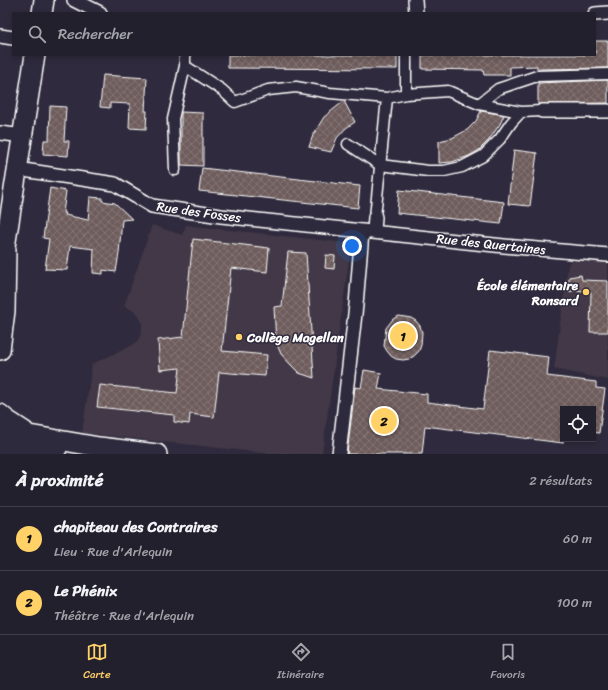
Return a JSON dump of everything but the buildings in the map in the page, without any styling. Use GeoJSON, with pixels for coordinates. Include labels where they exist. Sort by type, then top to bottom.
{"type":"FeatureCollection","features":[{"type":"Feature","properties":{"kind":"main road"},"geometry":{"type":"LineString","coordinates":[[42,12],[44,0]]}},
{"type":"Feature","properties":{"kind":"main road"},"geometry":{"type":"LineString","coordinates":[[0,263],[5,228],[18,169],[36,56]]}},
{"type":"Feature","properties":{"kind":"main road"},"geometry":{"type":"LineString","coordinates":[[0,350],[5,311],[5,228]]}},
{"type":"Feature","properties":{"kind":"main road"},"geometry":{"type":"LineString","coordinates":[[0,414],[30,435]]}},
{"type":"Feature","properties":{"kind":"main road"},"geometry":{"type":"LineString","coordinates":[[0,430],[108,448],[157,454]]}},
{"type":"Feature","properties":{"kind":"main road"},"geometry":{"type":"LineString","coordinates":[[0,450],[24,454]]}},
{"type":"Feature","properties":{"kind":"street"},"geometry":{"type":"LineString","coordinates":[[74,0],[98,12]]}},
{"type":"Feature","properties":{"kind":"street"},"geometry":{"type":"LineString","coordinates":[[416,0],[416,12]]}},
{"type":"Feature","properties":{"kind":"street"},"geometry":{"type":"LineString","coordinates":[[596,14],[608,13]]}},
{"type":"Feature","properties":{"kind":"street"},"geometry":{"type":"LineString","coordinates":[[0,36],[12,38]]}},
{"type":"Feature","properties":{"kind":"street"},"geometry":{"type":"LineString","coordinates":[[175,170],[173,119],[185,66],[185,56]]}},
{"type":"Feature","properties":{"kind":"street"},"geometry":{"type":"LineString","coordinates":[[406,56],[406,94]]}},
{"type":"Feature","properties":{"kind":"street"},"geometry":{"type":"LineString","coordinates":[[185,66],[222,90],[235,102],[268,90],[296,87],[330,93],[387,98],[406,94],[448,91],[479,104],[521,112],[608,111]]}},
{"type":"Feature","properties":{"kind":"street"},"geometry":{"type":"LineString","coordinates":[[479,104],[498,89],[537,76],[608,74]]}},
{"type":"Feature","properties":{"kind":"street"},"geometry":{"type":"LineString","coordinates":[[339,454],[356,305],[368,232],[375,217],[387,98]]}},
{"type":"Feature","properties":{"kind":"street"},"geometry":{"type":"LineString","coordinates":[[348,144],[380,166],[428,171],[444,171],[462,167],[483,156],[500,139],[521,112]]}},
{"type":"Feature","properties":{"kind":"street"},"geometry":{"type":"LineString","coordinates":[[0,133],[23,136]]}},
{"type":"Feature","properties":{"kind":"street","name":"Rue des Fosses"},"geometry":{"type":"LineString","coordinates":[[18,169],[115,184],[152,206],[221,216],[368,232]]}},
{"type":"Feature","properties":{"kind":"street","name":"Rue des Quertaines"},"geometry":{"type":"LineString","coordinates":[[368,232],[511,247],[608,255]]}},
{"type":"Feature","properties":{"kind":"street"},"geometry":{"type":"LineString","coordinates":[[0,440],[69,450],[108,448]]}},
{"type":"Feature","properties":{"kind":"shaded area","name":"Collège Magellan"},"geometry":{"type":"Polygon","coordinates":[[[152,225],[182,235],[186,225],[346,243],[351,246],[322,454],[274,454],[82,433],[92,364],[133,345],[141,335],[141,320],[137,314],[124,306],[152,225]]]}},
{"type":"Feature","properties":{"kind":"shaded area","name":"École élémentaire Ronsard"},"geometry":{"type":"Polygon","coordinates":[[[579,259],[608,261],[608,380],[554,369],[568,265],[570,261],[579,259]]]}},
{"type":"Feature","properties":{"kind":"place","name":"École élémentaire Ronsard"},"geometry":{"type":"Point","coordinates":[586,292]}},
{"type":"Feature","properties":{"kind":"place","name":"chapiteau des Contraires"},"geometry":{"type":"Point","coordinates":[403,336]}},
{"type":"Feature","properties":{"kind":"place","name":"Collège Magellan"},"geometry":{"type":"Point","coordinates":[239,337]}},
{"type":"Feature","properties":{"kind":"place","name":"Le Phénix"},"geometry":{"type":"Point","coordinates":[384,421]}}]}
